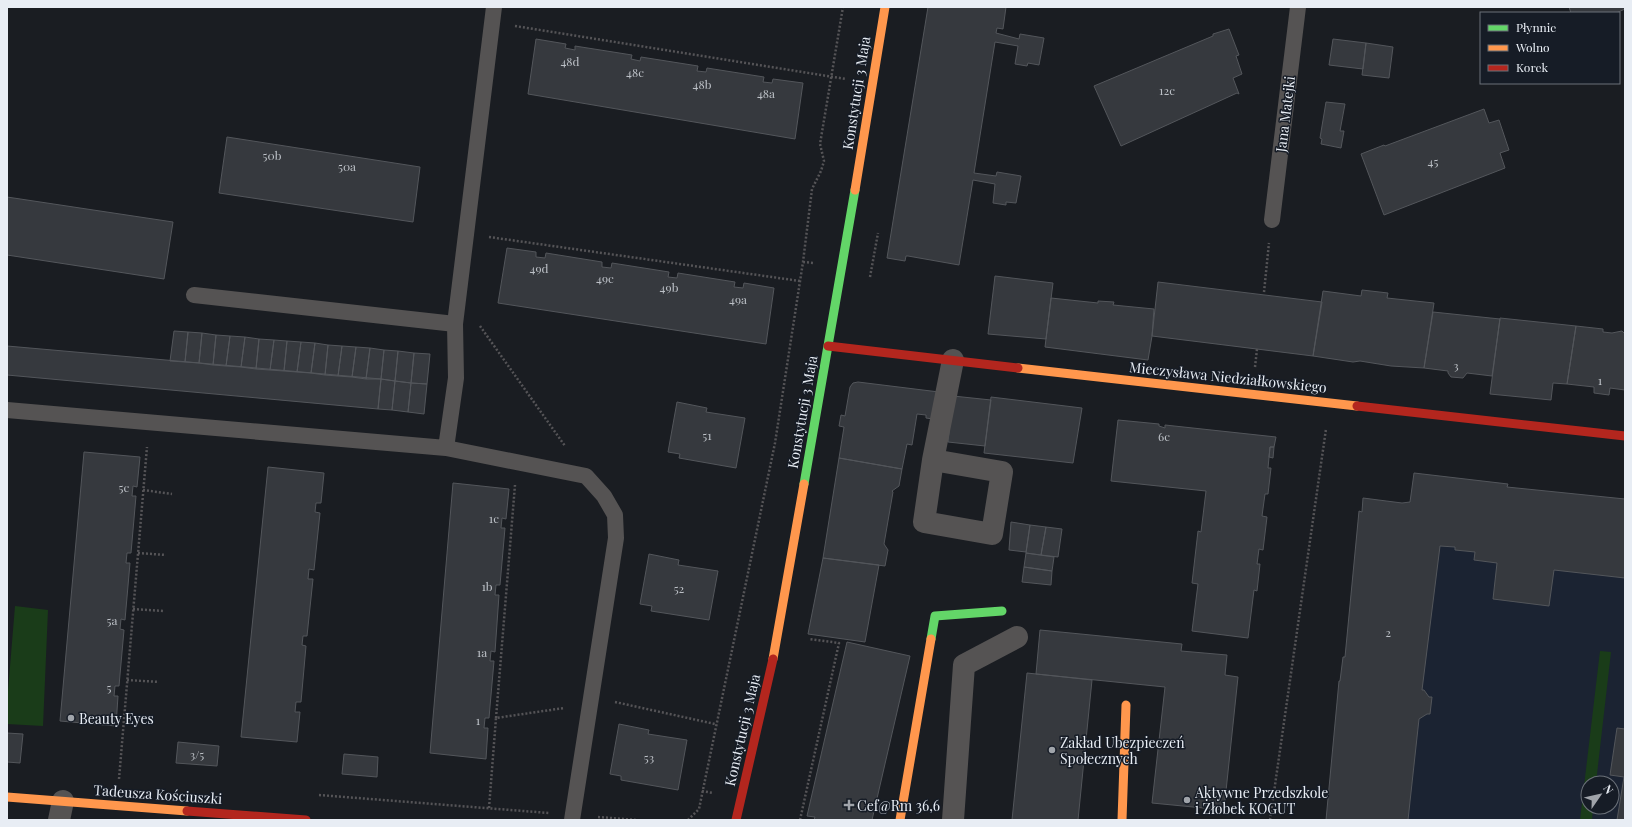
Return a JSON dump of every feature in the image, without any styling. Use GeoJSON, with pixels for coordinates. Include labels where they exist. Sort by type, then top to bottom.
{"type":"FeatureCollection","features":[{"type":"Feature","properties":{"kind":"street","name":"Konstytucji 3 Maja"},"geometry":{"type":"LineString","coordinates":[[736,820],[774,656],[885,7]]}},
{"type":"Feature","properties":{"kind":"street","name":"Mieczysława Niedziałkowskiego"},"geometry":{"type":"LineString","coordinates":[[828,346],[1625,436]]}},
{"type":"Feature","properties":{"kind":"street"},"geometry":{"type":"LineString","coordinates":[[933,460],[952,360]]}},
{"type":"Feature","properties":{"kind":"street"},"geometry":{"type":"LineString","coordinates":[[900,820],[935,616],[1002,611]]}},
{"type":"Feature","properties":{"kind":"street"},"geometry":{"type":"LineString","coordinates":[[953,820],[964,665],[1017,637]]}},
{"type":"Feature","properties":{"kind":"street"},"geometry":{"type":"LineString","coordinates":[[1122,820],[1126,705]]}},
{"type":"Feature","properties":{"kind":"street","name":"Tadeusza Kościuszki"},"geometry":{"type":"LineString","coordinates":[[7,797],[61,811],[306,820]]}},
{"type":"Feature","properties":{"kind":"lane","name":"Jana Matejki"},"geometry":{"type":"LineString","coordinates":[[1272,220],[1298,7]]}},
{"type":"Feature","properties":{"kind":"lane"},"geometry":{"type":"LineString","coordinates":[[446,448],[456,378],[455,324],[458,296],[493,15]]}},
{"type":"Feature","properties":{"kind":"lane"},"geometry":{"type":"LineString","coordinates":[[194,294],[455,324]]}},
{"type":"Feature","properties":{"kind":"lane"},"geometry":{"type":"LineString","coordinates":[[7,410],[446,448],[586,476],[604,496],[616,515],[616,538],[572,818]]}},
{"type":"Feature","properties":{"kind":"path"},"geometry":{"type":"LineString","coordinates":[[688,820],[699,810],[715,724],[775,443],[800,281],[812,189],[822,171],[824,161],[820,144],[843,7]]}},
{"type":"Feature","properties":{"kind":"path"},"geometry":{"type":"LineString","coordinates":[[493,15],[849,79]]}},
{"type":"Feature","properties":{"kind":"path"},"geometry":{"type":"LineString","coordinates":[[1264,292],[1272,220]]}},
{"type":"Feature","properties":{"kind":"path"},"geometry":{"type":"LineString","coordinates":[[466,234],[800,281]]}},
{"type":"Feature","properties":{"kind":"path"},"geometry":{"type":"LineString","coordinates":[[458,296],[586,476]]}},
{"type":"Feature","properties":{"kind":"path"},"geometry":{"type":"LineString","coordinates":[[1270,820],[1330,402]]}},
{"type":"Feature","properties":{"kind":"path"},"geometry":{"type":"LineString","coordinates":[[119,779],[150,423]]}},
{"type":"Feature","properties":{"kind":"path"},"geometry":{"type":"LineString","coordinates":[[489,808],[516,463]]}},
{"type":"Feature","properties":{"kind":"path"},"geometry":{"type":"LineString","coordinates":[[144,490],[172,494]]}},
{"type":"Feature","properties":{"kind":"path"},"geometry":{"type":"LineString","coordinates":[[138,553],[166,556]]}},
{"type":"Feature","properties":{"kind":"path"},"geometry":{"type":"LineString","coordinates":[[133,609],[163,611]]}},
{"type":"Feature","properties":{"kind":"path"},"geometry":{"type":"LineString","coordinates":[[800,820],[839,643],[809,638]]}},
{"type":"Feature","properties":{"kind":"path"},"geometry":{"type":"LineString","coordinates":[[127,680],[159,682]]}},
{"type":"Feature","properties":{"kind":"path"},"geometry":{"type":"LineString","coordinates":[[496,718],[589,704],[614,702],[715,724]]}},
{"type":"Feature","properties":{"kind":"path"},"geometry":{"type":"LineString","coordinates":[[112,779],[127,780]]}},
{"type":"Feature","properties":{"kind":"path"},"geometry":{"type":"LineString","coordinates":[[316,795],[489,808],[572,818],[637,820]]}},
{"type":"Feature","properties":{"kind":"shaded area"},"geometry":{"type":"Polygon","coordinates":[[[1414,473],[1508,484],[1507,487],[1625,499],[1625,820],[1326,820],[1339,681],[1343,657],[1345,657],[1359,511],[1362,512],[1363,498],[1402,503],[1410,502],[1414,473]]]}},
{"type":"Feature","properties":{"kind":"green space"},"geometry":{"type":"Polygon","coordinates":[[[15,606],[48,610],[43,726],[7,724],[7,703],[15,606]]]}},
{"type":"Feature","properties":{"kind":"green space"},"geometry":{"type":"Polygon","coordinates":[[[1600,651],[1611,652],[1597,775],[1585,775],[1600,651]]]}},
{"type":"Feature","properties":{"kind":"green space"},"geometry":{"type":"Polygon","coordinates":[[[1581,815],[1592,815],[1592,820],[1580,820],[1581,815]]]}},
{"type":"Feature","properties":{"kind":"building"},"geometry":{"type":"Polygon","coordinates":[[[928,7],[1006,7],[1003,29],[997,28],[996,33],[1019,39],[1020,34],[1044,38],[1039,65],[1028,63],[1027,66],[1015,64],[1018,46],[995,42],[974,173],[996,176],[997,172],[1021,176],[1016,203],[1006,202],[1006,205],[993,203],[995,184],[973,180],[959,265],[908,256],[906,256],[905,261],[887,258],[928,7]]]}},
{"type":"Feature","properties":{"kind":"building"},"geometry":{"type":"Polygon","coordinates":[[[1569,7],[1625,7],[1625,9],[1618,12],[1571,12],[1569,7]]]}},
{"type":"Feature","properties":{"kind":"building"},"geometry":{"type":"Polygon","coordinates":[[[1229,29],[1239,55],[1236,56],[1242,74],[1233,78],[1239,94],[1237,93],[1121,146],[1094,86],[1213,36],[1213,34],[1229,29]]]}},
{"type":"Feature","properties":{"kind":"building"},"geometry":{"type":"Polygon","coordinates":[[[536,39],[566,44],[565,48],[575,50],[575,46],[632,55],[631,59],[640,61],[641,57],[698,66],[697,71],[706,72],[707,68],[764,77],[763,82],[772,83],[773,79],[803,83],[795,139],[528,94],[536,39]]]}},
{"type":"Feature","properties":{"kind":"building"},"geometry":{"type":"Polygon","coordinates":[[[1333,39],[1366,43],[1363,69],[1329,65],[1333,39]]]}},
{"type":"Feature","properties":{"kind":"building"},"geometry":{"type":"Polygon","coordinates":[[[1366,43],[1393,47],[1389,78],[1362,75],[1366,43]]]}},
{"type":"Feature","properties":{"kind":"building"},"geometry":{"type":"Polygon","coordinates":[[[1326,102],[1345,104],[1340,131],[1344,131],[1341,148],[1321,144],[1322,139],[1320,138],[1326,102]]]}},
{"type":"Feature","properties":{"kind":"building"},"geometry":{"type":"Polygon","coordinates":[[[1484,109],[1489,123],[1499,120],[1509,150],[1500,153],[1505,168],[1384,215],[1361,154],[1484,109]]]}},
{"type":"Feature","properties":{"kind":"building"},"geometry":{"type":"Polygon","coordinates":[[[227,137],[420,167],[413,222],[219,193],[227,137]]]}},
{"type":"Feature","properties":{"kind":"building"},"geometry":{"type":"Polygon","coordinates":[[[7,197],[173,222],[164,279],[7,255],[7,197]]]}},
{"type":"Feature","properties":{"kind":"building"},"geometry":{"type":"Polygon","coordinates":[[[507,248],[536,252],[536,257],[545,258],[546,253],[602,262],[602,267],[611,268],[612,263],[669,272],[668,277],[677,278],[678,273],[735,282],[734,287],[743,288],[744,283],[774,288],[766,344],[498,303],[507,248]]]}},
{"type":"Feature","properties":{"kind":"building"},"geometry":{"type":"Polygon","coordinates":[[[995,276],[1053,283],[1046,339],[988,334],[995,276]]]}},
{"type":"Feature","properties":{"kind":"building"},"geometry":{"type":"Polygon","coordinates":[[[1158,282],[1322,302],[1313,356],[1152,336],[1158,282]]]}},
{"type":"Feature","properties":{"kind":"building"},"geometry":{"type":"Polygon","coordinates":[[[1362,290],[1388,293],[1387,298],[1434,303],[1424,368],[1391,366],[1360,361],[1353,362],[1313,356],[1323,291],[1361,296],[1362,290]]]}},
{"type":"Feature","properties":{"kind":"building"},"geometry":{"type":"Polygon","coordinates":[[[1051,298],[1098,303],[1098,301],[1114,302],[1113,305],[1154,309],[1148,360],[1045,347],[1051,298]]]}},
{"type":"Feature","properties":{"kind":"building"},"geometry":{"type":"Polygon","coordinates":[[[1433,312],[1500,319],[1492,376],[1467,373],[1463,378],[1451,377],[1448,371],[1424,368],[1433,312]]]}},
{"type":"Feature","properties":{"kind":"building"},"geometry":{"type":"Polygon","coordinates":[[[1500,318],[1576,326],[1567,384],[1553,383],[1551,400],[1490,394],[1500,318]]]}},
{"type":"Feature","properties":{"kind":"building"},"geometry":{"type":"Polygon","coordinates":[[[1576,326],[1603,329],[1603,332],[1612,333],[1622,331],[1625,334],[1625,390],[1610,388],[1609,395],[1594,393],[1594,387],[1567,384],[1576,326]]]}},
{"type":"Feature","properties":{"kind":"building"},"geometry":{"type":"Polygon","coordinates":[[[174,331],[188,332],[185,362],[170,361],[174,331]]]}},
{"type":"Feature","properties":{"kind":"building"},"geometry":{"type":"Polygon","coordinates":[[[188,332],[202,333],[199,363],[185,362],[188,332]]]}},
{"type":"Feature","properties":{"kind":"building"},"geometry":{"type":"Polygon","coordinates":[[[202,333],[216,335],[213,365],[199,363],[202,333]]]}},
{"type":"Feature","properties":{"kind":"building"},"geometry":{"type":"Polygon","coordinates":[[[216,335],[230,336],[226,366],[213,365],[216,335]]]}},
{"type":"Feature","properties":{"kind":"building"},"geometry":{"type":"Polygon","coordinates":[[[230,336],[245,337],[241,367],[226,366],[230,336]]]}},
{"type":"Feature","properties":{"kind":"building"},"geometry":{"type":"Polygon","coordinates":[[[245,337],[259,339],[256,369],[241,367],[245,337]]]}},
{"type":"Feature","properties":{"kind":"building"},"geometry":{"type":"Polygon","coordinates":[[[259,339],[274,340],[270,370],[256,369],[259,339]]]}},
{"type":"Feature","properties":{"kind":"building"},"geometry":{"type":"Polygon","coordinates":[[[274,340],[287,341],[284,371],[270,370],[274,340]]]}},
{"type":"Feature","properties":{"kind":"building"},"geometry":{"type":"Polygon","coordinates":[[[287,341],[301,342],[297,372],[284,371],[287,341]]]}},
{"type":"Feature","properties":{"kind":"building"},"geometry":{"type":"Polygon","coordinates":[[[301,342],[315,343],[311,373],[297,372],[301,342]]]}},
{"type":"Feature","properties":{"kind":"building"},"geometry":{"type":"Polygon","coordinates":[[[315,343],[328,345],[325,375],[311,373],[315,343]]]}},
{"type":"Feature","properties":{"kind":"building"},"geometry":{"type":"Polygon","coordinates":[[[328,345],[342,346],[338,376],[325,375],[328,345]]]}},
{"type":"Feature","properties":{"kind":"building"},"geometry":{"type":"Polygon","coordinates":[[[7,346],[381,379],[378,409],[7,375],[7,346]]]}},
{"type":"Feature","properties":{"kind":"building"},"geometry":{"type":"Polygon","coordinates":[[[342,346],[356,347],[352,377],[338,376],[342,346]]]}},
{"type":"Feature","properties":{"kind":"building"},"geometry":{"type":"Polygon","coordinates":[[[356,347],[370,348],[366,379],[352,377],[356,347]]]}},
{"type":"Feature","properties":{"kind":"building"},"geometry":{"type":"Polygon","coordinates":[[[370,348],[384,350],[381,379],[366,379],[370,348]]]}},
{"type":"Feature","properties":{"kind":"building"},"geometry":{"type":"Polygon","coordinates":[[[384,350],[398,351],[395,381],[381,379],[384,350]]]}},
{"type":"Feature","properties":{"kind":"building"},"geometry":{"type":"Polygon","coordinates":[[[398,351],[414,353],[411,383],[395,381],[398,351]]]}},
{"type":"Feature","properties":{"kind":"building"},"geometry":{"type":"Polygon","coordinates":[[[414,353],[430,354],[427,384],[411,383],[414,353]]]}},
{"type":"Feature","properties":{"kind":"building"},"geometry":{"type":"Polygon","coordinates":[[[381,379],[395,381],[392,410],[378,409],[381,379]]]}},
{"type":"Feature","properties":{"kind":"building"},"geometry":{"type":"Polygon","coordinates":[[[395,381],[411,383],[408,412],[392,410],[395,381]]]}},
{"type":"Feature","properties":{"kind":"building"},"geometry":{"type":"Polygon","coordinates":[[[858,382],[939,392],[933,419],[926,418],[926,415],[917,414],[912,445],[907,444],[902,469],[839,458],[844,427],[839,426],[841,415],[845,416],[850,387],[853,383],[858,382]]]}},
{"type":"Feature","properties":{"kind":"building"},"geometry":{"type":"Polygon","coordinates":[[[411,383],[427,384],[424,414],[408,412],[411,383]]]}},
{"type":"Feature","properties":{"kind":"building"},"geometry":{"type":"Polygon","coordinates":[[[953,396],[991,400],[985,446],[948,442],[953,396]]]}},
{"type":"Feature","properties":{"kind":"building"},"geometry":{"type":"Polygon","coordinates":[[[991,397],[1082,408],[1073,463],[984,453],[991,397]]]}},
{"type":"Feature","properties":{"kind":"building"},"geometry":{"type":"Polygon","coordinates":[[[677,402],[707,408],[706,412],[745,418],[736,468],[679,458],[680,454],[668,452],[677,402]]]}},
{"type":"Feature","properties":{"kind":"building"},"geometry":{"type":"Polygon","coordinates":[[[1118,420],[1159,424],[1159,426],[1165,428],[1165,425],[1276,437],[1274,447],[1270,447],[1268,468],[1271,468],[1268,494],[1265,494],[1262,516],[1267,517],[1263,550],[1259,549],[1257,564],[1260,564],[1257,591],[1254,590],[1248,638],[1192,631],[1198,584],[1192,583],[1198,531],[1201,532],[1206,491],[1111,481],[1118,420]]]}},
{"type":"Feature","properties":{"kind":"building"},"geometry":{"type":"Polygon","coordinates":[[[1270,447],[1274,447],[1273,458],[1269,457],[1270,447]]]}},
{"type":"Feature","properties":{"kind":"building"},"geometry":{"type":"Polygon","coordinates":[[[84,452],[140,457],[137,487],[133,486],[132,496],[136,496],[131,553],[127,553],[126,563],[130,563],[125,620],[121,619],[120,629],[124,630],[119,686],[115,686],[114,696],[118,696],[116,726],[60,721],[84,452]]]}},
{"type":"Feature","properties":{"kind":"building"},"geometry":{"type":"Polygon","coordinates":[[[839,458],[902,469],[899,486],[892,491],[884,544],[888,550],[885,566],[823,558],[839,458]]]}},
{"type":"Feature","properties":{"kind":"building"},"geometry":{"type":"Polygon","coordinates":[[[268,467],[324,473],[321,503],[316,503],[315,512],[320,513],[314,570],[309,569],[308,579],[313,579],[307,636],[303,636],[302,645],[306,646],[301,702],[296,702],[295,712],[300,712],[297,742],[241,737],[268,467]]]}},
{"type":"Feature","properties":{"kind":"building"},"geometry":{"type":"Polygon","coordinates":[[[1414,473],[1508,484],[1507,487],[1625,499],[1625,578],[1554,570],[1549,606],[1493,599],[1497,563],[1474,560],[1475,552],[1455,550],[1455,547],[1440,546],[1422,690],[1424,690],[1429,697],[1432,697],[1430,714],[1427,714],[1419,719],[1408,820],[1326,820],[1339,681],[1343,657],[1345,657],[1359,511],[1362,512],[1363,498],[1402,503],[1410,502],[1414,473]]]}},
{"type":"Feature","properties":{"kind":"building"},"geometry":{"type":"Polygon","coordinates":[[[453,483],[509,489],[506,519],[502,518],[501,528],[505,528],[500,585],[496,585],[495,595],[499,595],[495,652],[491,651],[490,661],[494,661],[489,718],[485,718],[484,728],[488,728],[486,759],[430,753],[453,483]]]}},
{"type":"Feature","properties":{"kind":"building"},"geometry":{"type":"Polygon","coordinates":[[[1011,522],[1030,525],[1026,552],[1009,550],[1011,522]]]}},
{"type":"Feature","properties":{"kind":"building"},"geometry":{"type":"Polygon","coordinates":[[[1030,525],[1046,527],[1041,555],[1026,553],[1030,525]]]}},
{"type":"Feature","properties":{"kind":"building"},"geometry":{"type":"Polygon","coordinates":[[[1046,527],[1062,529],[1058,557],[1041,555],[1046,527]]]}},
{"type":"Feature","properties":{"kind":"building"},"geometry":{"type":"Polygon","coordinates":[[[1026,553],[1054,557],[1052,571],[1024,567],[1026,553]]]}},
{"type":"Feature","properties":{"kind":"building"},"geometry":{"type":"Polygon","coordinates":[[[649,554],[679,560],[678,565],[718,571],[709,620],[651,611],[652,606],[640,604],[649,554]]]}},
{"type":"Feature","properties":{"kind":"building"},"geometry":{"type":"Polygon","coordinates":[[[823,558],[879,565],[865,642],[808,634],[823,558]]]}},
{"type":"Feature","properties":{"kind":"building"},"geometry":{"type":"Polygon","coordinates":[[[1024,567],[1052,571],[1051,585],[1022,582],[1024,567]]]}},
{"type":"Feature","properties":{"kind":"building"},"geometry":{"type":"Polygon","coordinates":[[[1040,630],[1182,644],[1181,651],[1227,655],[1225,675],[1238,677],[1224,810],[1152,803],[1165,687],[1036,674],[1040,630]]]}},
{"type":"Feature","properties":{"kind":"building"},"geometry":{"type":"Polygon","coordinates":[[[847,642],[910,656],[872,820],[814,820],[815,817],[807,816],[847,642]]]}},
{"type":"Feature","properties":{"kind":"building","name":"Zakład Ubezpieczeń Społecznych"},"geometry":{"type":"Polygon","coordinates":[[[1027,673],[1092,680],[1078,820],[1012,820],[1027,673]]]}},
{"type":"Feature","properties":{"kind":"building"},"geometry":{"type":"Polygon","coordinates":[[[619,724],[649,730],[648,734],[687,740],[678,790],[621,780],[621,776],[610,774],[619,724]]]}},
{"type":"Feature","properties":{"kind":"building"},"geometry":{"type":"Polygon","coordinates":[[[1617,728],[1625,729],[1625,820],[1617,820],[1618,815],[1620,815],[1620,802],[1624,777],[1620,776],[1620,775],[1610,775],[1617,728]]]}},
{"type":"Feature","properties":{"kind":"building"},"geometry":{"type":"Polygon","coordinates":[[[7,733],[23,734],[20,763],[7,762],[7,733]]]}},
{"type":"Feature","properties":{"kind":"building"},"geometry":{"type":"Polygon","coordinates":[[[178,742],[219,746],[217,766],[176,763],[178,742]]]}},
{"type":"Feature","properties":{"kind":"building"},"geometry":{"type":"Polygon","coordinates":[[[344,754],[378,757],[377,777],[342,774],[344,754]]]}},
{"type":"Feature","properties":{"kind":"traffic: fast"},"geometry":{"type":"LineString","coordinates":[[804,484],[855,190]]}},
{"type":"Feature","properties":{"kind":"traffic: fast"},"geometry":{"type":"LineString","coordinates":[[931,639],[935,616],[1002,611]]}},
{"type":"Feature","properties":{"kind":"traffic: slow"},"geometry":{"type":"LineString","coordinates":[[855,190],[885,7]]}},
{"type":"Feature","properties":{"kind":"traffic: slow"},"geometry":{"type":"LineString","coordinates":[[1018,368],[1357,406]]}},
{"type":"Feature","properties":{"kind":"traffic: slow"},"geometry":{"type":"LineString","coordinates":[[773,659],[804,484]]}},
{"type":"Feature","properties":{"kind":"traffic: slow"},"geometry":{"type":"LineString","coordinates":[[900,820],[931,639]]}},
{"type":"Feature","properties":{"kind":"traffic: slow"},"geometry":{"type":"LineString","coordinates":[[1122,820],[1126,705]]}},
{"type":"Feature","properties":{"kind":"traffic: slow"},"geometry":{"type":"LineString","coordinates":[[7,797],[187,811]]}},
{"type":"Feature","properties":{"kind":"traffic: jam"},"geometry":{"type":"LineString","coordinates":[[828,346],[1018,368]]}},
{"type":"Feature","properties":{"kind":"traffic: jam"},"geometry":{"type":"LineString","coordinates":[[1357,406],[1625,436]]}},
{"type":"Feature","properties":{"kind":"traffic: jam"},"geometry":{"type":"LineString","coordinates":[[736,820],[773,659]]}},
{"type":"Feature","properties":{"kind":"traffic: jam"},"geometry":{"type":"LineString","coordinates":[[187,811],[306,820]]}},
{"type":"Feature","properties":{"kind":"place","name":"Beauty Eyes"},"geometry":{"type":"Point","coordinates":[71,718]}},
{"type":"Feature","properties":{"kind":"place","name":"Zakład Ubezpieczeń Społecznych"},"geometry":{"type":"Point","coordinates":[1052,750]}},
{"type":"Feature","properties":{"kind":"place","name":"Aktywne Przedszkole i Żłobek KOGUT"},"geometry":{"type":"Point","coordinates":[1187,800]}},
{"type":"Feature","properties":{"kind":"place","name":"Cef@Rm 36,6"},"geometry":{"type":"Point","coordinates":[849,805]}}]}
